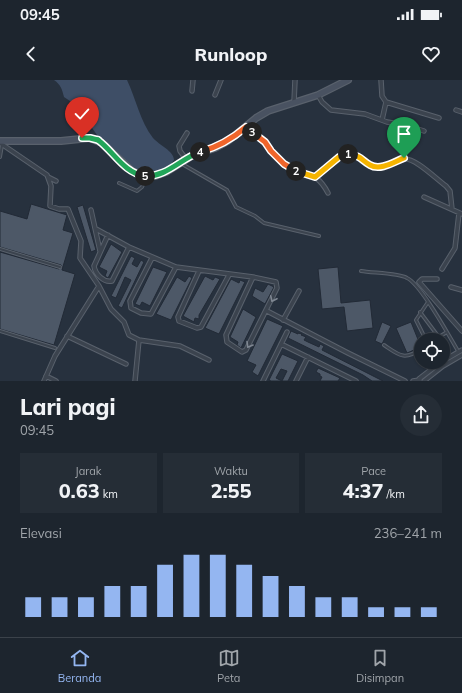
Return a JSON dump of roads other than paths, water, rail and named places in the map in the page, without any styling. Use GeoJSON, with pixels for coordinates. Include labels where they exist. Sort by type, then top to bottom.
{"type":"FeatureCollection","features":[{"type":"Feature","properties":{"kind":"street"},"geometry":{"type":"LineString","coordinates":[[192,91],[193,80]]}},
{"type":"Feature","properties":{"kind":"street"},"geometry":{"type":"LineString","coordinates":[[215,95],[221,80]]}},
{"type":"Feature","properties":{"kind":"street"},"geometry":{"type":"LineString","coordinates":[[294,102],[296,80]]}},
{"type":"Feature","properties":{"kind":"street"},"geometry":{"type":"LineString","coordinates":[[1,143],[60,141],[82,138],[97,140],[127,168],[137,174],[147,176],[161,174],[197,153],[220,146],[234,138],[262,114],[318,95],[348,80]]}},
{"type":"Feature","properties":{"kind":"street"},"geometry":{"type":"LineString","coordinates":[[381,80],[382,94],[386,102],[382,120]]}},
{"type":"Feature","properties":{"kind":"street"},"geometry":{"type":"LineString","coordinates":[[318,95],[322,102],[331,110],[362,113],[424,131]]}},
{"type":"Feature","properties":{"kind":"street"},"geometry":{"type":"LineString","coordinates":[[386,102],[439,118]]}},
{"type":"Feature","properties":{"kind":"street"},"geometry":{"type":"LineString","coordinates":[[456,110],[462,112]]}},
{"type":"Feature","properties":{"kind":"street"},"geometry":{"type":"LineString","coordinates":[[246,127],[265,142],[271,151],[289,168],[315,177],[322,182],[328,193]]}},
{"type":"Feature","properties":{"kind":"street"},"geometry":{"type":"LineString","coordinates":[[186,159],[180,152],[179,146],[187,134]]}},
{"type":"Feature","properties":{"kind":"street"},"geometry":{"type":"LineString","coordinates":[[1,143],[44,172],[48,177],[51,186],[50,206],[59,209],[68,208],[81,240],[80,258],[99,286],[108,305],[124,322],[128,333],[139,340],[180,346],[209,360]]}},
{"type":"Feature","properties":{"kind":"street"},"geometry":{"type":"LineString","coordinates":[[315,177],[344,155],[357,156],[372,167],[382,167],[404,158],[412,160],[446,186],[450,191],[452,210]]}},
{"type":"Feature","properties":{"kind":"street"},"geometry":{"type":"LineString","coordinates":[[48,177],[56,181]]}},
{"type":"Feature","properties":{"kind":"street"},"geometry":{"type":"LineString","coordinates":[[424,197],[460,213],[455,248],[442,268]]}},
{"type":"Feature","properties":{"kind":"street"},"geometry":{"type":"LineString","coordinates":[[91,210],[100,251]]}},
{"type":"Feature","properties":{"kind":"street"},"geometry":{"type":"LineString","coordinates":[[96,229],[152,258],[176,267],[253,277],[273,281],[277,284],[276,292],[267,311],[246,350],[242,352],[238,351],[227,342],[226,335],[253,277]]}},
{"type":"Feature","properties":{"kind":"street"},"geometry":{"type":"LineString","coordinates":[[108,236],[100,251],[94,268],[102,279],[110,282],[129,247]]}},
{"type":"Feature","properties":{"kind":"street"},"geometry":{"type":"LineString","coordinates":[[152,258],[130,301],[131,308],[141,313],[151,314],[176,267]]}},
{"type":"Feature","properties":{"kind":"street"},"geometry":{"type":"LineString","coordinates":[[199,271],[178,317],[179,321],[197,328],[201,327],[229,275]]}},
{"type":"Feature","properties":{"kind":"street"},"geometry":{"type":"LineString","coordinates":[[437,279],[422,279],[419,282],[462,331]]}},
{"type":"Feature","properties":{"kind":"street"},"geometry":{"type":"LineString","coordinates":[[44,381],[55,356],[99,286]]}},
{"type":"Feature","properties":{"kind":"street"},"geometry":{"type":"LineString","coordinates":[[451,287],[462,290]]}},
{"type":"Feature","properties":{"kind":"street"},"geometry":{"type":"LineString","coordinates":[[283,320],[299,291]]}},
{"type":"Feature","properties":{"kind":"street"},"geometry":{"type":"LineString","coordinates":[[267,311],[405,381]]}},
{"type":"Feature","properties":{"kind":"street"},"geometry":{"type":"LineString","coordinates":[[263,381],[287,332]]}},
{"type":"Feature","properties":{"kind":"street"},"geometry":{"type":"LineString","coordinates":[[67,336],[110,358],[126,364]]}},
{"type":"Feature","properties":{"kind":"street"},"geometry":{"type":"LineString","coordinates":[[135,381],[139,340]]}},
{"type":"Feature","properties":{"kind":"street"},"geometry":{"type":"LineString","coordinates":[[281,344],[356,381]]}},
{"type":"Feature","properties":{"kind":"street"},"geometry":{"type":"LineString","coordinates":[[450,357],[460,351]]}},
{"type":"Feature","properties":{"kind":"street"},"geometry":{"type":"LineString","coordinates":[[413,381],[422,380],[462,355]]}},
{"type":"Feature","properties":{"kind":"street"},"geometry":{"type":"LineString","coordinates":[[296,381],[308,357]]}},
{"type":"Feature","properties":{"kind":"street"},"geometry":{"type":"LineString","coordinates":[[422,380],[434,369]]}},
{"type":"Feature","properties":{"kind":"street"},"geometry":{"type":"LineString","coordinates":[[46,376],[56,381]]}},
{"type":"Feature","properties":{"kind":"lane"},"geometry":{"type":"LineString","coordinates":[[76,120],[82,138]]}},
{"type":"Feature","properties":{"kind":"lane"},"geometry":{"type":"LineString","coordinates":[[0,157],[1,143]]}},
{"type":"Feature","properties":{"kind":"lane"},"geometry":{"type":"LineString","coordinates":[[180,163],[227,190],[234,206],[264,223],[319,236]]}},
{"type":"Feature","properties":{"kind":"lane"},"geometry":{"type":"LineString","coordinates":[[119,183],[137,191],[142,187],[147,176]]}},
{"type":"Feature","properties":{"kind":"lane"},"geometry":{"type":"LineString","coordinates":[[0,249],[60,267]]}},
{"type":"Feature","properties":{"kind":"lane"},"geometry":{"type":"LineString","coordinates":[[361,271],[408,278],[425,296],[460,351]]}},
{"type":"Feature","properties":{"kind":"lane"},"geometry":{"type":"LineString","coordinates":[[422,333],[416,320],[428,302]]}},
{"type":"Feature","properties":{"kind":"lane"},"geometry":{"type":"LineString","coordinates":[[420,312],[436,333]]}},
{"type":"Feature","properties":{"kind":"lane"},"geometry":{"type":"LineString","coordinates":[[0,331],[55,348]]}},
{"type":"Feature","properties":{"kind":"lane"},"geometry":{"type":"LineString","coordinates":[[384,345],[402,356],[408,356],[414,353]]}},
{"type":"Feature","properties":{"kind":"water"},"geometry":{"type":"Polygon","coordinates":[[[54,80],[127,80],[141,117],[153,138],[172,154],[174,160],[168,168],[157,173],[146,173],[129,166],[116,151],[97,135],[76,105],[64,97],[61,87],[54,80]]]}}]}
